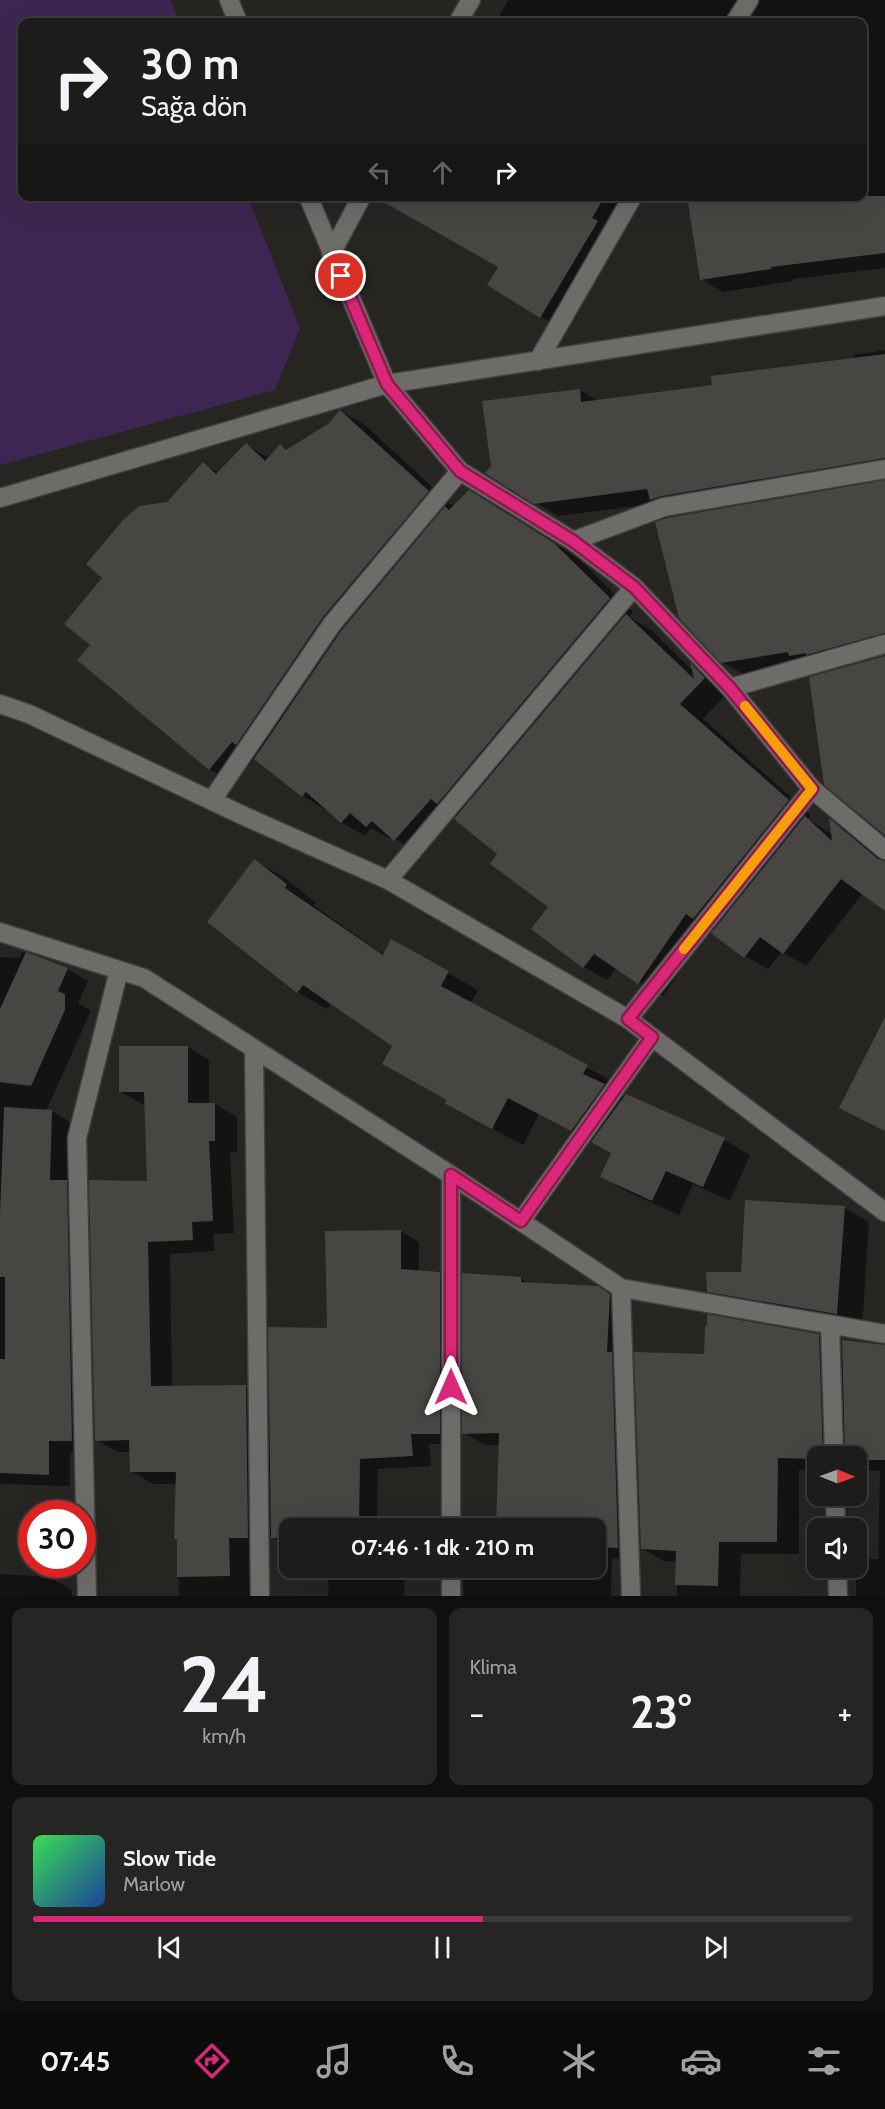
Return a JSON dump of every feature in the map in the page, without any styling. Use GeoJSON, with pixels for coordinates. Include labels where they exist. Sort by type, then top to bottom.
{"type":"FeatureCollection","features":[{"type":"Feature","properties":{"kind":"street"},"geometry":{"type":"LineString","coordinates":[[229,0],[236,18]]}},
{"type":"Feature","properties":{"kind":"street"},"geometry":{"type":"LineString","coordinates":[[460,18],[471,0]]}},
{"type":"Feature","properties":{"kind":"street"},"geometry":{"type":"LineString","coordinates":[[738,18],[752,1]]}},
{"type":"Feature","properties":{"kind":"street"},"geometry":{"type":"LineString","coordinates":[[310,201],[387,384],[460,471],[573,541],[634,587],[730,688],[812,789],[882,845]]}},
{"type":"Feature","properties":{"kind":"street"},"geometry":{"type":"LineString","coordinates":[[331,254],[359,201]]}},
{"type":"Feature","properties":{"kind":"street"},"geometry":{"type":"LineString","coordinates":[[538,362],[630,201]]}},
{"type":"Feature","properties":{"kind":"street"},"geometry":{"type":"LineString","coordinates":[[0,498],[387,384],[885,306]]}},
{"type":"Feature","properties":{"kind":"street"},"geometry":{"type":"LineString","coordinates":[[573,541],[664,507],[885,470]]}},
{"type":"Feature","properties":{"kind":"street"},"geometry":{"type":"LineString","coordinates":[[212,800],[332,624],[460,471]]}},
{"type":"Feature","properties":{"kind":"street"},"geometry":{"type":"LineString","coordinates":[[388,880],[634,587]]}},
{"type":"Feature","properties":{"kind":"street"},"geometry":{"type":"LineString","coordinates":[[730,688],[885,644]]}},
{"type":"Feature","properties":{"kind":"street"},"geometry":{"type":"LineString","coordinates":[[0,704],[29,714],[388,880],[628,1019],[885,1212]]}},
{"type":"Feature","properties":{"kind":"street"},"geometry":{"type":"LineString","coordinates":[[628,1019],[812,789]]}},
{"type":"Feature","properties":{"kind":"street"},"geometry":{"type":"LineString","coordinates":[[0,932],[144,978],[451,1175],[621,1288],[885,1334]]}},
{"type":"Feature","properties":{"kind":"street"},"geometry":{"type":"LineString","coordinates":[[87,1596],[77,1138],[119,970]]}},
{"type":"Feature","properties":{"kind":"street"},"geometry":{"type":"LineString","coordinates":[[521,1221],[652,1037]]}},
{"type":"Feature","properties":{"kind":"street"},"geometry":{"type":"LineString","coordinates":[[254,1049],[260,1596]]}},
{"type":"Feature","properties":{"kind":"street"},"geometry":{"type":"LineString","coordinates":[[451,1175],[451,1518]]}},
{"type":"Feature","properties":{"kind":"street"},"geometry":{"type":"LineString","coordinates":[[621,1288],[631,1596]]}},
{"type":"Feature","properties":{"kind":"street"},"geometry":{"type":"LineString","coordinates":[[830,1324],[834,1446]]}},
{"type":"Feature","properties":{"kind":"street"},"geometry":{"type":"LineString","coordinates":[[451,1578],[451,1596]]}},
{"type":"Feature","properties":{"kind":"street"},"geometry":{"type":"LineString","coordinates":[[837,1578],[837,1596]]}},
{"type":"Feature","properties":{"kind":"shaded area"},"geometry":{"type":"Polygon","coordinates":[[[0,0],[170,0],[177,18],[18,18],[18,201],[250,201],[300,328],[275,390],[0,465],[0,0]]]}},
{"type":"Feature","properties":{"kind":"building"},"geometry":{"type":"Polygon","coordinates":[[[867,196],[885,196],[885,253],[771,267],[771,269],[700,280],[688,201],[867,201],[867,196]]]}},
{"type":"Feature","properties":{"kind":"building"},"geometry":{"type":"Polygon","coordinates":[[[382,201],[602,201],[592,218],[598,221],[540,318],[487,285],[498,267],[382,201]]]}},
{"type":"Feature","properties":{"kind":"building"},"geometry":{"type":"Polygon","coordinates":[[[885,354],[885,458],[662,496],[650,500],[647,489],[534,504],[485,473],[491,466],[482,401],[580,389],[581,402],[712,385],[711,376],[885,354]]]}},
{"type":"Feature","properties":{"kind":"building"},"geometry":{"type":"Polygon","coordinates":[[[340,410],[429,491],[323,617],[236,745],[232,742],[209,770],[77,660],[90,645],[64,624],[102,578],[86,564],[123,520],[139,506],[167,502],[203,462],[216,474],[246,443],[265,461],[280,444],[286,450],[328,424],[340,410]]]}},
{"type":"Feature","properties":{"kind":"building"},"geometry":{"type":"Polygon","coordinates":[[[885,480],[885,633],[806,655],[806,653],[789,656],[788,652],[721,663],[679,618],[655,522],[885,480]]]}},
{"type":"Feature","properties":{"kind":"building"},"geometry":{"type":"Polygon","coordinates":[[[469,490],[554,543],[610,598],[437,804],[431,799],[394,841],[372,821],[366,827],[350,813],[341,823],[306,792],[302,797],[254,759],[341,631],[445,506],[449,510],[469,490]]]}},
{"type":"Feature","properties":{"kind":"building"},"geometry":{"type":"Polygon","coordinates":[[[626,614],[694,679],[690,662],[705,678],[680,704],[789,800],[693,919],[686,914],[638,984],[594,954],[583,968],[531,929],[548,907],[490,864],[497,854],[454,819],[626,614]]]}},
{"type":"Feature","properties":{"kind":"building"},"geometry":{"type":"Polygon","coordinates":[[[885,656],[885,835],[824,785],[809,677],[885,656]]]}},
{"type":"Feature","properties":{"kind":"building"},"geometry":{"type":"Polygon","coordinates":[[[805,816],[832,841],[829,818],[878,859],[885,861],[885,911],[841,879],[783,954],[760,937],[744,958],[711,933],[805,816]]]}},
{"type":"Feature","properties":{"kind":"building"},"geometry":{"type":"Polygon","coordinates":[[[254,859],[287,884],[285,888],[383,955],[391,939],[449,971],[441,986],[588,1065],[583,1074],[605,1084],[571,1131],[508,1098],[492,1129],[444,1103],[447,1100],[382,1064],[392,1046],[303,985],[297,993],[207,922],[254,859]]]}},
{"type":"Feature","properties":{"kind":"building"},"geometry":{"type":"Polygon","coordinates":[[[26,952],[68,968],[58,991],[65,994],[65,1010],[31,1086],[0,1082],[0,1009],[26,952]]]}},
{"type":"Feature","properties":{"kind":"building"},"geometry":{"type":"Polygon","coordinates":[[[885,1017],[885,1131],[839,1108],[885,1017]]]}},
{"type":"Feature","properties":{"kind":"building"},"geometry":{"type":"Polygon","coordinates":[[[119,1046],[188,1046],[188,1103],[215,1103],[215,1141],[209,1141],[213,1221],[192,1222],[193,1240],[148,1242],[151,1386],[246,1385],[248,1538],[229,1538],[230,1576],[177,1577],[177,1539],[174,1539],[176,1472],[130,1472],[129,1440],[95,1441],[89,1180],[147,1181],[144,1092],[119,1092],[119,1046]]]}},
{"type":"Feature","properties":{"kind":"building"},"geometry":{"type":"Polygon","coordinates":[[[626,1094],[725,1138],[703,1187],[666,1171],[652,1201],[600,1177],[611,1153],[591,1142],[626,1094]]]}},
{"type":"Feature","properties":{"kind":"building"},"geometry":{"type":"Polygon","coordinates":[[[4,1107],[52,1110],[50,1180],[67,1180],[72,1441],[49,1441],[49,1475],[0,1473],[0,1359],[5,1359],[5,1277],[0,1277],[4,1107]]]}},
{"type":"Feature","properties":{"kind":"building"},"geometry":{"type":"Polygon","coordinates":[[[745,1200],[845,1206],[837,1314],[707,1292],[706,1272],[741,1272],[745,1200]]]}},
{"type":"Feature","properties":{"kind":"building"},"geometry":{"type":"Polygon","coordinates":[[[401,1230],[401,1269],[440,1272],[440,1434],[411,1434],[413,1456],[360,1459],[359,1518],[279,1518],[279,1538],[271,1538],[268,1327],[327,1328],[325,1231],[401,1230]]]}},
{"type":"Feature","properties":{"kind":"building"},"geometry":{"type":"Polygon","coordinates":[[[462,1273],[521,1277],[521,1282],[598,1286],[610,1294],[607,1352],[612,1352],[618,1548],[606,1547],[606,1518],[496,1518],[499,1433],[462,1434],[462,1273]]]}},
{"type":"Feature","properties":{"kind":"building"},"geometry":{"type":"Polygon","coordinates":[[[707,1314],[819,1334],[823,1446],[807,1446],[807,1459],[778,1458],[777,1542],[719,1542],[718,1586],[675,1585],[676,1551],[641,1549],[634,1352],[704,1354],[705,1326],[707,1326],[707,1314]]]}},
{"type":"Feature","properties":{"kind":"building"},"geometry":{"type":"Polygon","coordinates":[[[842,1340],[885,1345],[885,1460],[867,1460],[867,1446],[845,1446],[842,1340]]]}},
{"type":"Feature","properties":{"kind":"slow traffic"},"geometry":{"type":"LineString","coordinates":[[684,949],[812,789],[745,706]]}},
{"type":"Feature","properties":{"kind":"route"},"geometry":{"type":"LineString","coordinates":[[341,276],[387,384],[460,471],[573,541],[634,587],[730,688],[812,789],[628,1019],[652,1037],[521,1221],[451,1175],[451,1387]]}}]}
